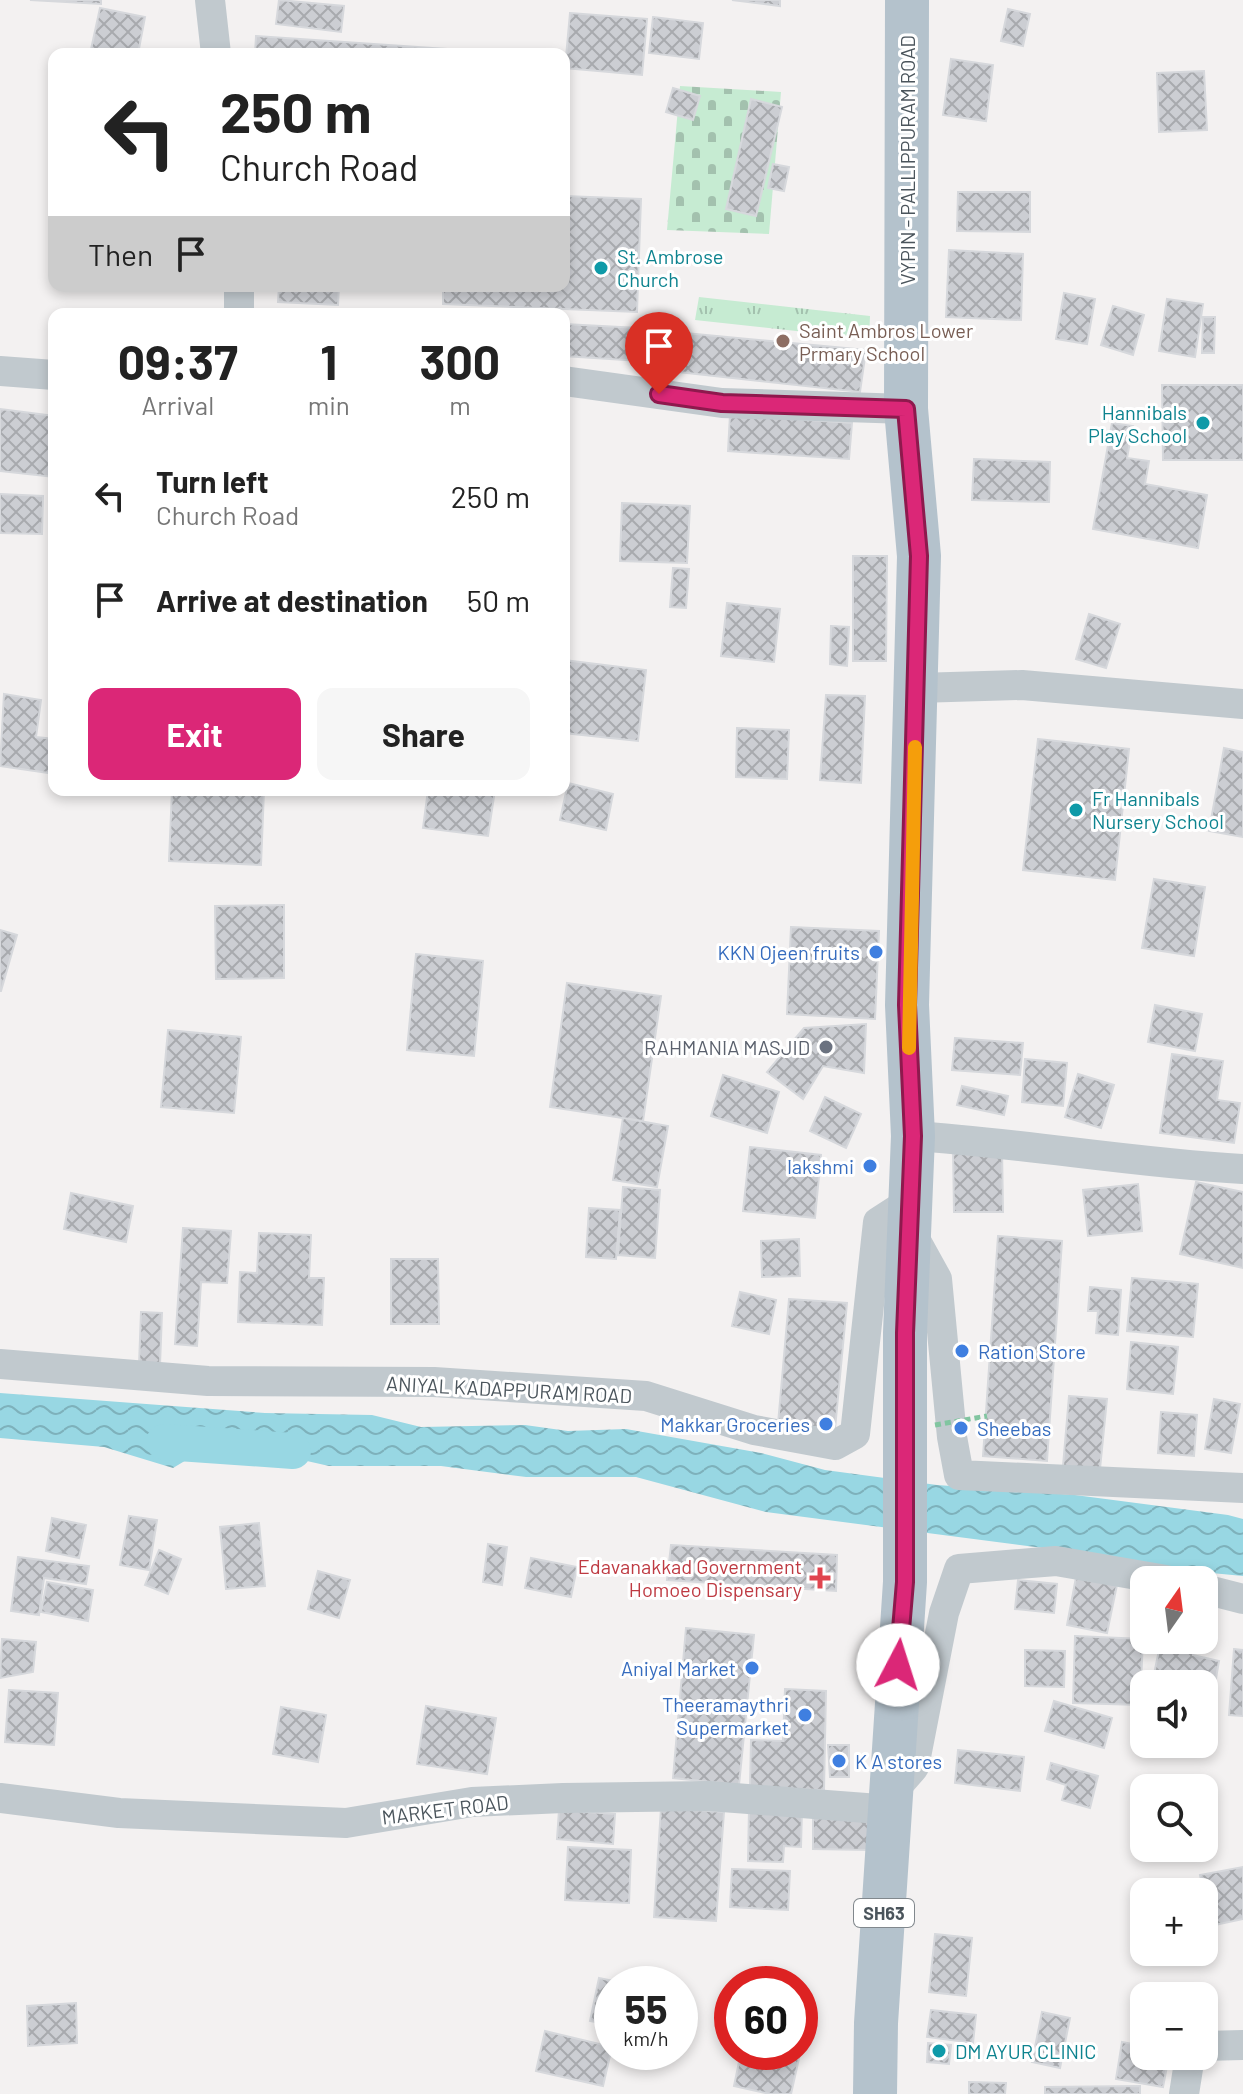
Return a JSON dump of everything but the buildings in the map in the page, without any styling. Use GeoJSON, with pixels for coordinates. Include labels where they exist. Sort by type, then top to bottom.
{"type":"FeatureCollection","features":[{"type":"Feature","properties":{"kind":"main road","name":"VYPIN - PALLIPPURAM ROAD"},"geometry":{"type":"LineString","coordinates":[[875,2094],[876,2023],[905,1582],[905,1333],[913,1136],[907,1005],[919,556],[906,409],[907,0]]}},
{"type":"Feature","properties":{"kind":"street"},"geometry":{"type":"LineString","coordinates":[[210,0],[215,48]]}},
{"type":"Feature","properties":{"kind":"street"},"geometry":{"type":"LineString","coordinates":[[0,371],[48,375]]}},
{"type":"Feature","properties":{"kind":"street"},"geometry":{"type":"LineString","coordinates":[[570,382],[722,403],[906,409]]}},
{"type":"Feature","properties":{"kind":"street"},"geometry":{"type":"LineString","coordinates":[[917,688],[1022,685],[1243,704]]}},
{"type":"Feature","properties":{"kind":"street"},"geometry":{"type":"LineString","coordinates":[[913,1136],[1009,1142],[1080,1156],[1165,1165],[1243,1169]]}},
{"type":"Feature","properties":{"kind":"street"},"geometry":{"type":"LineString","coordinates":[[910,1216],[937,1279],[952,1437],[959,1475],[1243,1488]]}},
{"type":"Feature","properties":{"kind":"street","name":"ANIYAL KADAPPURAM ROAD"},"geometry":{"type":"LineString","coordinates":[[0,1364],[208,1381],[434,1382],[646,1396],[754,1430],[835,1445],[855,1434],[878,1222],[910,1216]]}},
{"type":"Feature","properties":{"kind":"street"},"geometry":{"type":"LineString","coordinates":[[893,1800],[914,1767],[944,1613],[959,1569],[1056,1561],[1130,1574]]}},
{"type":"Feature","properties":{"kind":"street"},"geometry":{"type":"LineString","coordinates":[[1218,1593],[1243,1599]]}},
{"type":"Feature","properties":{"kind":"street","name":"MARKET ROAD"},"geometry":{"type":"LineString","coordinates":[[0,1798],[119,1813],[346,1823],[472,1802],[563,1798],[709,1796],[893,1800]]}},
{"type":"Feature","properties":{"kind":"street"},"geometry":{"type":"LineString","coordinates":[[1218,2046],[1243,2045]]}},
{"type":"Feature","properties":{"kind":"street"},"geometry":{"type":"LineString","coordinates":[[1184,2094],[1188,2070]]}},
{"type":"Feature","properties":{"kind":"path"},"geometry":{"type":"LineString","coordinates":[[935,1425],[987,1416]]}},
{"type":"Feature","properties":{"kind":"green space"},"geometry":{"type":"Polygon","coordinates":[[[680,86],[781,92],[769,234],[667,230],[680,86]]]}},
{"type":"Feature","properties":{"kind":"green space"},"geometry":{"type":"Polygon","coordinates":[[[699,297],[870,316],[869,339],[695,320],[699,297]]]}},
{"type":"Feature","properties":{"kind":"water"},"geometry":{"type":"Polygon","coordinates":[[[0,1393],[265,1413],[372,1415],[421,1427],[525,1425],[568,1431],[626,1429],[761,1453],[825,1470],[937,1485],[1075,1495],[1228,1515],[1243,1519],[1243,1576],[1218,1574],[1218,1566],[1143,1566],[1081,1553],[766,1512],[636,1477],[526,1477],[441,1466],[329,1466],[218,1441],[173,1468],[104,1447],[0,1438],[0,1393]]]}},
{"type":"Feature","properties":{"kind":"waterway"},"geometry":{"type":"LineString","coordinates":[[164,1442],[293,1451]]}},
{"type":"Feature","properties":{"kind":"slow traffic"},"geometry":{"type":"LineString","coordinates":[[909,1048],[907,1005],[915,747]]}},
{"type":"Feature","properties":{"kind":"place","name":"St. Ambrose Church"},"geometry":{"type":"Point","coordinates":[601,268]}},
{"type":"Feature","properties":{"kind":"place","name":"Saint Ambros Lower Prmary School"},"geometry":{"type":"Point","coordinates":[783,341]}},
{"type":"Feature","properties":{"kind":"place","name":"Hannibals Play School"},"geometry":{"type":"Point","coordinates":[1203,423]}},
{"type":"Feature","properties":{"kind":"place","name":"Fr Hannibals Nursery School"},"geometry":{"type":"Point","coordinates":[1076,810]}},
{"type":"Feature","properties":{"kind":"place","name":"KKN Ojeen fruits"},"geometry":{"type":"Point","coordinates":[876,952]}},
{"type":"Feature","properties":{"kind":"place","name":"RAHMANIA MASJID"},"geometry":{"type":"Point","coordinates":[826,1047]}},
{"type":"Feature","properties":{"kind":"place","name":"lakshmi"},"geometry":{"type":"Point","coordinates":[870,1166]}},
{"type":"Feature","properties":{"kind":"place","name":"Ration Store"},"geometry":{"type":"Point","coordinates":[962,1351]}},
{"type":"Feature","properties":{"kind":"place","name":"Makkar Groceries"},"geometry":{"type":"Point","coordinates":[826,1424]}},
{"type":"Feature","properties":{"kind":"place","name":"Sheebas"},"geometry":{"type":"Point","coordinates":[961,1428]}},
{"type":"Feature","properties":{"kind":"place","name":"Edavanakkad Government Homoeo Dispensary"},"geometry":{"type":"Point","coordinates":[820,1578]}},
{"type":"Feature","properties":{"kind":"place","name":"Aniyal Market"},"geometry":{"type":"Point","coordinates":[752,1668]}},
{"type":"Feature","properties":{"kind":"place","name":"Theeramaythri Supermarket"},"geometry":{"type":"Point","coordinates":[805,1715]}},
{"type":"Feature","properties":{"kind":"place","name":"K A stores"},"geometry":{"type":"Point","coordinates":[839,1761]}},
{"type":"Feature","properties":{"kind":"place","name":"DM AYUR CLINIC"},"geometry":{"type":"Point","coordinates":[939,2051]}},
{"type":"Feature","properties":{"kind":"route"},"geometry":{"type":"LineString","coordinates":[[659,394],[722,403],[906,409],[919,556],[907,1005],[913,1136],[905,1333],[905,1582],[898,1665]]}}]}
